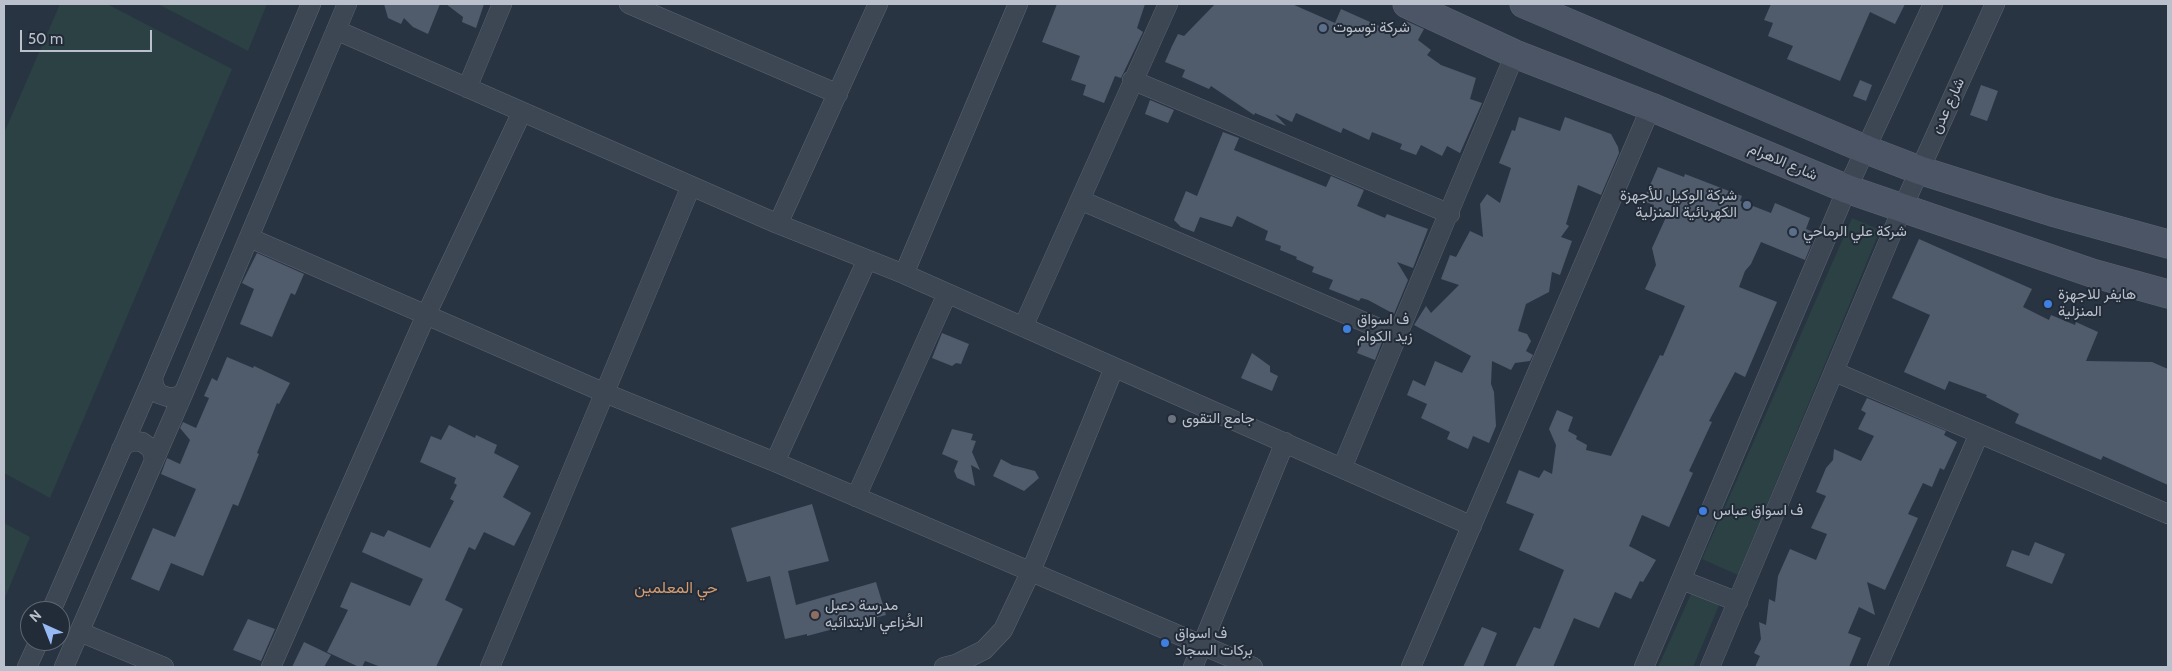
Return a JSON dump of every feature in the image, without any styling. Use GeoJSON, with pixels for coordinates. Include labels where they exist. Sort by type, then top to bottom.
{"type":"FeatureCollection","features":[{"type":"Feature","properties":{"kind":"main road","name":"شارع الاهرام"},"geometry":{"type":"LineString","coordinates":[[1407,4],[1515,54],[1651,107],[1847,189],[2092,273],[2168,294]]}},
{"type":"Feature","properties":{"kind":"main road"},"geometry":{"type":"LineString","coordinates":[[1524,4],[1866,150],[1919,170],[2052,212],[2168,244]]}},
{"type":"Feature","properties":{"kind":"street"},"geometry":{"type":"LineString","coordinates":[[55,601],[153,377],[311,4]]}},
{"type":"Feature","properties":{"kind":"street"},"geometry":{"type":"LineString","coordinates":[[64,667],[250,238],[347,4]]}},
{"type":"Feature","properties":{"kind":"street"},"geometry":{"type":"LineString","coordinates":[[467,88],[502,4]]}},
{"type":"Feature","properties":{"kind":"street"},"geometry":{"type":"LineString","coordinates":[[629,4],[838,94]]}},
{"type":"Feature","properties":{"kind":"street"},"geometry":{"type":"LineString","coordinates":[[778,224],[878,4]]}},
{"type":"Feature","properties":{"kind":"street"},"geometry":{"type":"LineString","coordinates":[[904,274],[1018,4]]}},
{"type":"Feature","properties":{"kind":"street"},"geometry":{"type":"LineString","coordinates":[[1023,327],[1132,80],[1168,4]]}},
{"type":"Feature","properties":{"kind":"street"},"geometry":{"type":"LineString","coordinates":[[1644,667],[1847,189],[1933,4]]}},
{"type":"Feature","properties":{"kind":"street","name":"شارع عدن"},"geometry":{"type":"LineString","coordinates":[[1710,667],[1902,209],[1995,4]]}},
{"type":"Feature","properties":{"kind":"street"},"geometry":{"type":"LineString","coordinates":[[336,30],[778,224],[904,274],[1472,526]]}},
{"type":"Feature","properties":{"kind":"street"},"geometry":{"type":"LineString","coordinates":[[1342,468],[1450,214],[1515,54]]}},
{"type":"Feature","properties":{"kind":"street"},"geometry":{"type":"LineString","coordinates":[[1132,80],[1450,214]]}},
{"type":"Feature","properties":{"kind":"street"},"geometry":{"type":"LineString","coordinates":[[1411,667],[1651,107]]}},
{"type":"Feature","properties":{"kind":"street"},"geometry":{"type":"LineString","coordinates":[[271,667],[426,315],[522,112]]}},
{"type":"Feature","properties":{"kind":"street"},"geometry":{"type":"LineString","coordinates":[[490,667],[691,186]]}},
{"type":"Feature","properties":{"kind":"street"},"geometry":{"type":"LineString","coordinates":[[1080,200],[1397,336]]}},
{"type":"Feature","properties":{"kind":"street"},"geometry":{"type":"LineString","coordinates":[[250,238],[605,393],[775,462],[1031,571],[1202,647],[1253,667]]}},
{"type":"Feature","properties":{"kind":"street"},"geometry":{"type":"LineString","coordinates":[[775,462],[867,260]]}},
{"type":"Feature","properties":{"kind":"street"},"geometry":{"type":"LineString","coordinates":[[856,498],[947,294]]}},
{"type":"Feature","properties":{"kind":"street"},"geometry":{"type":"LineString","coordinates":[[944,667],[956,664],[984,650],[1003,630],[1031,571],[1114,368]]}},
{"type":"Feature","properties":{"kind":"street"},"geometry":{"type":"LineString","coordinates":[[1834,372],[2168,514]]}},
{"type":"Feature","properties":{"kind":"street"},"geometry":{"type":"LineString","coordinates":[[153,377],[154,386],[159,394],[168,398],[177,397],[184,392]]}},
{"type":"Feature","properties":{"kind":"street"},"geometry":{"type":"LineString","coordinates":[[1877,667],[1979,434]]}},
{"type":"Feature","properties":{"kind":"street"},"geometry":{"type":"LineString","coordinates":[[120,449],[134,441],[142,442],[153,453],[154,461]]}},
{"type":"Feature","properties":{"kind":"street"},"geometry":{"type":"LineString","coordinates":[[1193,667],[1285,442]]}},
{"type":"Feature","properties":{"kind":"street"},"geometry":{"type":"LineString","coordinates":[[1682,580],[1738,602]]}},
{"type":"Feature","properties":{"kind":"street"},"geometry":{"type":"LineString","coordinates":[[80,632],[164,667]]}},
{"type":"Feature","properties":{"kind":"street"},"geometry":{"type":"LineString","coordinates":[[27,667],[34,651]]}},
{"type":"Feature","properties":{"kind":"green space"},"geometry":{"type":"Polygon","coordinates":[[[60,4],[107,4],[232,69],[50,498],[4,473],[4,133],[60,4]]]}},
{"type":"Feature","properties":{"kind":"green space"},"geometry":{"type":"Polygon","coordinates":[[[158,4],[267,4],[248,51],[158,4]]]}},
{"type":"Feature","properties":{"kind":"green space"},"geometry":{"type":"Polygon","coordinates":[[[1852,218],[1880,230],[1738,575],[1702,559],[1852,218]]]}},
{"type":"Feature","properties":{"kind":"green space"},"geometry":{"type":"Polygon","coordinates":[[[4,523],[30,537],[4,600],[4,523]]]}},
{"type":"Feature","properties":{"kind":"green space"},"geometry":{"type":"Polygon","coordinates":[[[1692,592],[1720,603],[1693,667],[1658,667],[1692,592]]]}},
{"type":"Feature","properties":{"kind":"building"},"geometry":{"type":"Polygon","coordinates":[[[384,4],[440,4],[428,34],[413,27],[404,18],[401,24],[388,18],[384,4]]]}},
{"type":"Feature","properties":{"kind":"building"},"geometry":{"type":"Polygon","coordinates":[[[446,4],[484,4],[476,28],[462,22],[463,17],[446,4]]]}},
{"type":"Feature","properties":{"kind":"building"},"geometry":{"type":"Polygon","coordinates":[[[1057,4],[1145,4],[1137,28],[1143,32],[1121,78],[1115,76],[1104,103],[1083,95],[1086,85],[1071,80],[1080,56],[1042,42],[1057,4]]]}},
{"type":"Feature","properties":{"kind":"building"},"geometry":{"type":"Polygon","coordinates":[[[1215,4],[1292,4],[1335,23],[1341,9],[1388,30],[1400,28],[1404,20],[1424,29],[1418,40],[1431,50],[1427,55],[1441,65],[1476,78],[1470,99],[1482,103],[1460,153],[1447,146],[1442,156],[1421,145],[1416,155],[1400,149],[1402,144],[1372,132],[1369,140],[1343,128],[1341,133],[1296,113],[1292,122],[1275,114],[1286,126],[1255,113],[1254,115],[1211,86],[1209,89],[1182,77],[1185,70],[1165,62],[1172,46],[1178,34],[1184,36],[1215,4]]]}},
{"type":"Feature","properties":{"kind":"building"},"geometry":{"type":"Polygon","coordinates":[[[1771,4],[1905,4],[1895,24],[1870,12],[1840,81],[1787,59],[1793,46],[1768,36],[1773,23],[1764,20],[1771,4]]]}},
{"type":"Feature","properties":{"kind":"building"},"geometry":{"type":"Polygon","coordinates":[[[1860,80],[1872,85],[1866,101],[1853,96],[1860,80]]]}},
{"type":"Feature","properties":{"kind":"building"},"geometry":{"type":"Polygon","coordinates":[[[1981,85],[1998,91],[1987,121],[1970,115],[1981,85]]]}},
{"type":"Feature","properties":{"kind":"building"},"geometry":{"type":"Polygon","coordinates":[[[1150,100],[1174,110],[1168,123],[1145,114],[1150,100]]]}},
{"type":"Feature","properties":{"kind":"building"},"geometry":{"type":"Polygon","coordinates":[[[1519,117],[1560,131],[1565,117],[1611,134],[1619,153],[1601,195],[1578,185],[1566,224],[1569,226],[1561,237],[1572,241],[1560,275],[1552,272],[1549,292],[1526,304],[1518,331],[1527,334],[1531,341],[1526,351],[1533,355],[1530,361],[1515,363],[1511,370],[1492,361],[1491,384],[1494,392],[1496,426],[1489,443],[1473,436],[1468,449],[1447,439],[1450,432],[1421,418],[1427,404],[1407,395],[1413,380],[1425,386],[1435,361],[1462,373],[1471,356],[1414,325],[1426,306],[1431,313],[1459,285],[1441,279],[1450,255],[1456,257],[1470,231],[1483,237],[1480,204],[1487,194],[1500,203],[1511,168],[1499,163],[1512,130],[1515,131],[1519,117]]]}},
{"type":"Feature","properties":{"kind":"building"},"geometry":{"type":"Polygon","coordinates":[[[1223,132],[1239,138],[1234,150],[1326,187],[1331,176],[1364,190],[1357,206],[1385,218],[1387,214],[1428,229],[1413,268],[1397,262],[1408,280],[1394,314],[1368,300],[1361,298],[1359,301],[1329,289],[1333,280],[1312,272],[1314,267],[1280,250],[1281,246],[1265,240],[1268,231],[1237,216],[1232,227],[1200,217],[1194,232],[1181,227],[1174,220],[1186,191],[1197,196],[1223,132]]]}},
{"type":"Feature","properties":{"kind":"building"},"geometry":{"type":"Polygon","coordinates":[[[1658,167],[1684,177],[1685,174],[1742,196],[1740,201],[1771,213],[1775,203],[1810,218],[1806,229],[1816,233],[1805,260],[1761,242],[1751,264],[1745,271],[1739,287],[1777,302],[1745,377],[1735,372],[1709,421],[1712,422],[1689,471],[1693,473],[1669,527],[1642,515],[1629,546],[1656,560],[1643,582],[1640,581],[1631,599],[1615,592],[1599,628],[1574,618],[1553,667],[1515,667],[1534,627],[1540,629],[1564,570],[1519,550],[1534,514],[1506,503],[1519,470],[1539,478],[1544,470],[1552,474],[1556,445],[1549,429],[1557,410],[1573,417],[1568,431],[1577,436],[1576,439],[1587,445],[1586,450],[1611,456],[1660,355],[1663,356],[1685,306],[1645,289],[1656,265],[1652,248],[1667,215],[1653,209],[1654,205],[1643,201],[1658,167]]]}},
{"type":"Feature","properties":{"kind":"building"},"geometry":{"type":"Polygon","coordinates":[[[1919,239],[2032,289],[2023,307],[2049,320],[2051,315],[2075,325],[2076,322],[2098,332],[2086,361],[2152,362],[2168,369],[2168,485],[2103,456],[2101,460],[2015,423],[2019,414],[1986,397],[1987,395],[1949,381],[1945,390],[1904,372],[1930,315],[1892,298],[1919,239]]]}},
{"type":"Feature","properties":{"kind":"building"},"geometry":{"type":"Polygon","coordinates":[[[257,253],[304,274],[295,295],[291,293],[272,337],[240,324],[254,289],[242,283],[257,253]]]}},
{"type":"Feature","properties":{"kind":"building"},"geometry":{"type":"Polygon","coordinates":[[[942,333],[969,344],[961,364],[956,363],[952,366],[932,358],[942,333]]]}},
{"type":"Feature","properties":{"kind":"building"},"geometry":{"type":"Polygon","coordinates":[[[1365,335],[1382,342],[1375,360],[1357,353],[1365,335]]]}},
{"type":"Feature","properties":{"kind":"building"},"geometry":{"type":"Polygon","coordinates":[[[1252,353],[1270,366],[1270,372],[1278,376],[1272,391],[1241,378],[1252,353]]]}},
{"type":"Feature","properties":{"kind":"building"},"geometry":{"type":"Polygon","coordinates":[[[227,357],[253,368],[254,366],[290,383],[279,404],[277,403],[238,506],[233,504],[203,576],[171,563],[159,591],[131,579],[153,528],[175,537],[196,489],[161,474],[167,458],[180,464],[190,440],[180,428],[183,422],[196,428],[209,398],[204,396],[212,378],[217,381],[227,357]]]}},
{"type":"Feature","properties":{"kind":"building"},"geometry":{"type":"Polygon","coordinates":[[[1867,398],[1946,431],[1944,435],[1957,442],[1944,470],[1940,468],[1932,487],[1923,483],[1908,514],[1918,518],[1885,590],[1867,582],[1875,615],[1859,607],[1848,633],[1861,638],[1849,667],[1755,667],[1760,656],[1754,653],[1761,639],[1759,622],[1766,625],[1769,599],[1775,602],[1778,576],[1790,549],[1816,560],[1827,534],[1811,528],[1826,496],[1816,492],[1826,468],[1833,460],[1834,449],[1861,461],[1874,436],[1858,429],[1866,413],[1861,410],[1867,398]]]}},
{"type":"Feature","properties":{"kind":"building"},"geometry":{"type":"Polygon","coordinates":[[[449,425],[475,438],[476,435],[497,445],[494,453],[519,466],[503,497],[531,513],[514,546],[484,532],[475,550],[469,547],[445,600],[463,609],[436,667],[381,667],[365,661],[362,667],[359,667],[327,652],[348,610],[340,607],[351,582],[410,606],[423,579],[362,552],[371,532],[384,537],[388,530],[430,548],[454,501],[450,499],[457,485],[454,483],[456,478],[420,462],[431,436],[441,440],[449,425]]]}},
{"type":"Feature","properties":{"kind":"building"},"geometry":{"type":"Polygon","coordinates":[[[952,429],[973,434],[971,440],[976,441],[972,452],[980,470],[971,465],[975,486],[957,478],[954,471],[958,461],[942,454],[952,429]]]}},
{"type":"Feature","properties":{"kind":"building"},"geometry":{"type":"Polygon","coordinates":[[[1001,459],[1012,465],[1035,471],[1039,478],[1024,491],[993,476],[1001,459]]]}},
{"type":"Feature","properties":{"kind":"building"},"geometry":{"type":"Polygon","coordinates":[[[812,504],[829,561],[788,571],[796,605],[876,582],[886,615],[807,636],[807,634],[785,639],[770,576],[747,582],[731,528],[812,504]]]}},
{"type":"Feature","properties":{"kind":"building"},"geometry":{"type":"Polygon","coordinates":[[[2035,542],[2065,554],[2052,584],[2006,566],[2012,550],[2029,556],[2035,542]]]}},
{"type":"Feature","properties":{"kind":"building"},"geometry":{"type":"Polygon","coordinates":[[[248,619],[275,629],[261,661],[233,650],[248,619]]]}},
{"type":"Feature","properties":{"kind":"building"},"geometry":{"type":"Polygon","coordinates":[[[1482,627],[1497,633],[1483,667],[1463,667],[1482,627]]]}},
{"type":"Feature","properties":{"kind":"building"},"geometry":{"type":"Polygon","coordinates":[[[304,642],[331,655],[324,667],[292,667],[304,642]]]}},
{"type":"Feature","properties":{"kind":"place","name":"شركة توسوت"},"geometry":{"type":"Point","coordinates":[1323,28]}},
{"type":"Feature","properties":{"kind":"place","name":"شركة الوكيل للأجهزة الكهربائية المنزلية"},"geometry":{"type":"Point","coordinates":[1747,205]}},
{"type":"Feature","properties":{"kind":"place","name":"شركة علي الرماحي"},"geometry":{"type":"Point","coordinates":[1793,232]}},
{"type":"Feature","properties":{"kind":"place","name":"هايفر للاجهزة المنزلية"},"geometry":{"type":"Point","coordinates":[2048,304]}},
{"type":"Feature","properties":{"kind":"place","name":"ف اسواق زيد الكوام"},"geometry":{"type":"Point","coordinates":[1347,329]}},
{"type":"Feature","properties":{"kind":"place","name":"جامع التقوى"},"geometry":{"type":"Point","coordinates":[1172,419]}},
{"type":"Feature","properties":{"kind":"place","name":"ف اسواق عباس"},"geometry":{"type":"Point","coordinates":[1703,511]}},
{"type":"Feature","properties":{"kind":"place","name":"مدرسة دعبل الخُزاعي الابتدائيه"},"geometry":{"type":"Point","coordinates":[815,615]}},
{"type":"Feature","properties":{"kind":"place","name":"ف اسواق بركات السجاد"},"geometry":{"type":"Point","coordinates":[1165,643]}},
{"type":"Feature","properties":{"kind":"district","name":"حي المعلمین"},"geometry":{"type":"Point","coordinates":[676,588]}}]}
